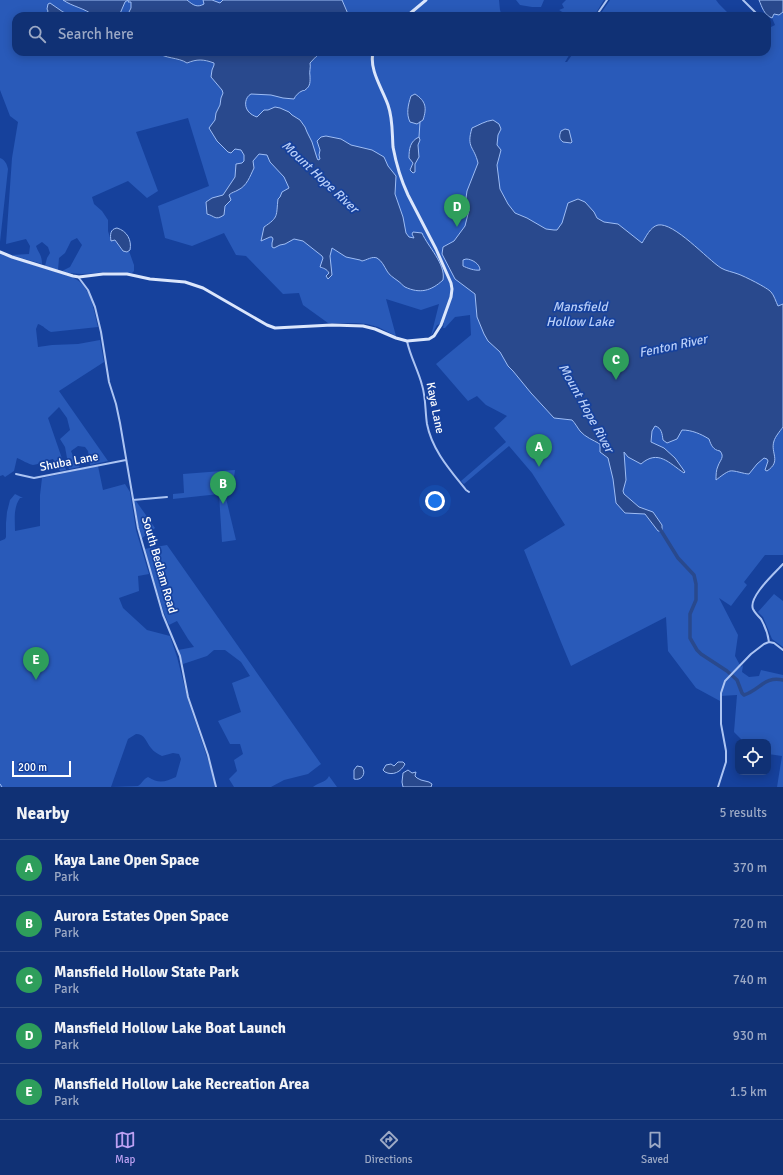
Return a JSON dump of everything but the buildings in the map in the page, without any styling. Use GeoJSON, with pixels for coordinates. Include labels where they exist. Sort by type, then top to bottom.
{"type":"FeatureCollection","features":[{"type":"Feature","properties":{"kind":"street"},"geometry":{"type":"LineString","coordinates":[[412,12],[426,0]]}},
{"type":"Feature","properties":{"kind":"street"},"geometry":{"type":"LineString","coordinates":[[598,12],[606,0]]}},
{"type":"Feature","properties":{"kind":"street"},"geometry":{"type":"LineString","coordinates":[[743,0],[755,12]]}},
{"type":"Feature","properties":{"kind":"street"},"geometry":{"type":"LineString","coordinates":[[0,252],[79,277],[103,274],[127,274],[150,279],[184,282],[203,288],[267,325],[275,328],[332,325],[363,326],[407,341],[429,339],[438,332],[451,297],[452,288],[436,250],[408,195],[400,172],[394,150],[390,113],[373,66],[372,56]]}},
{"type":"Feature","properties":{"kind":"street","name":"South Bedlam Road"},"geometry":{"type":"LineString","coordinates":[[79,277],[88,290],[95,307],[109,382],[116,404],[141,544],[163,615],[180,656],[188,697],[208,754],[216,787]]}},
{"type":"Feature","properties":{"kind":"street","name":"Kaya Lane"},"geometry":{"type":"LineString","coordinates":[[407,341],[422,386],[430,436],[442,459],[469,492]]}},
{"type":"Feature","properties":{"kind":"street","name":"Shuba Lane"},"geometry":{"type":"LineString","coordinates":[[16,474],[34,478],[126,460]]}},
{"type":"Feature","properties":{"kind":"street"},"geometry":{"type":"LineString","coordinates":[[133,500],[167,497]]}},
{"type":"Feature","properties":{"kind":"street"},"geometry":{"type":"LineString","coordinates":[[769,642],[764,624],[753,608],[752,604],[759,592],[783,564]]}},
{"type":"Feature","properties":{"kind":"street"},"geometry":{"type":"LineString","coordinates":[[718,787],[726,762],[726,751],[720,724],[721,693],[724,684],[727,678],[759,647],[769,642],[774,643],[783,650]]}},
{"type":"Feature","properties":{"kind":"shaded area"},"geometry":{"type":"Polygon","coordinates":[[[0,0],[499,0],[501,12],[12,12],[12,56],[569,56],[565,62],[567,62],[571,56],[771,56],[771,27],[775,25],[772,16],[783,12],[783,555],[765,555],[744,582],[747,585],[731,606],[719,598],[738,635],[735,656],[741,667],[743,665],[742,672],[749,677],[759,676],[761,670],[783,675],[783,787],[777,787],[782,756],[771,754],[771,739],[741,739],[734,732],[737,695],[720,696],[720,701],[696,688],[668,651],[666,617],[571,666],[524,550],[565,525],[532,473],[509,446],[464,484],[461,481],[506,442],[494,428],[507,416],[486,405],[477,396],[468,401],[436,364],[471,335],[470,315],[455,317],[445,328],[443,328],[444,323],[437,325],[431,336],[439,304],[421,310],[386,299],[396,336],[378,327],[367,324],[328,323],[303,305],[299,293],[283,294],[246,256],[236,255],[224,233],[192,246],[165,238],[158,206],[209,186],[188,118],[136,132],[158,191],[147,198],[128,181],[92,197],[94,204],[102,211],[108,220],[108,231],[111,241],[115,240],[122,250],[127,252],[129,251],[134,265],[134,271],[132,273],[113,272],[76,274],[62,271],[70,267],[82,245],[77,238],[71,241],[65,253],[59,258],[58,270],[45,266],[50,253],[48,247],[42,242],[36,246],[41,256],[42,264],[11,255],[29,254],[30,246],[26,239],[6,244],[12,158],[18,122],[10,116],[0,90],[0,0]]]}},
{"type":"Feature","properties":{"kind":"shaded area"},"geometry":{"type":"Polygon","coordinates":[[[516,0],[544,0],[541,7],[532,7],[520,5],[516,0]]]}},
{"type":"Feature","properties":{"kind":"shaded area"},"geometry":{"type":"Polygon","coordinates":[[[566,0],[604,0],[596,12],[562,12],[559,10],[564,8],[562,4],[566,0]]]}},
{"type":"Feature","properties":{"kind":"shaded area"},"geometry":{"type":"Polygon","coordinates":[[[610,0],[716,0],[727,12],[602,12],[610,0]]]}},
{"type":"Feature","properties":{"kind":"shaded area"},"geometry":{"type":"Polygon","coordinates":[[[0,158],[6,162],[8,169],[0,242],[0,158]]]}},
{"type":"Feature","properties":{"kind":"shaded area"},"geometry":{"type":"Polygon","coordinates":[[[0,254],[74,278],[80,282],[88,293],[98,327],[51,332],[38,324],[36,329],[38,347],[78,344],[100,340],[104,362],[59,391],[108,461],[90,465],[88,451],[85,447],[78,446],[71,451],[75,461],[80,467],[69,469],[65,447],[60,439],[70,430],[67,418],[59,407],[48,418],[66,470],[60,471],[53,459],[33,465],[17,458],[14,471],[5,477],[3,475],[0,476],[0,254]]]}},
{"type":"Feature","properties":{"kind":"shaded area"},"geometry":{"type":"Polygon","coordinates":[[[98,466],[103,490],[125,484],[130,492],[136,530],[149,574],[138,576],[139,591],[119,598],[123,608],[147,630],[170,636],[188,700],[211,769],[215,787],[111,787],[0,787],[0,541],[6,537],[7,512],[10,500],[15,494],[23,498],[20,498],[16,506],[15,531],[40,526],[40,495],[42,478],[98,466]],[[136,734],[128,739],[111,787],[138,786],[148,777],[155,781],[162,782],[176,777],[181,759],[179,754],[173,753],[162,756],[158,754],[153,751],[139,734],[136,734]]]}},
{"type":"Feature","properties":{"kind":"shaded area"},"geometry":{"type":"Polygon","coordinates":[[[235,470],[234,477],[224,490],[236,540],[222,542],[219,494],[173,499],[173,494],[184,493],[183,474],[235,470]]]}},
{"type":"Feature","properties":{"kind":"shaded area"},"geometry":{"type":"Polygon","coordinates":[[[134,501],[136,501],[155,528],[141,539],[134,501]]]}},
{"type":"Feature","properties":{"kind":"shaded area"},"geometry":{"type":"Polygon","coordinates":[[[167,545],[321,764],[308,774],[284,780],[271,787],[234,787],[229,779],[237,771],[234,760],[243,754],[240,744],[230,744],[218,721],[241,712],[232,683],[250,676],[241,662],[225,650],[214,650],[207,656],[183,664],[178,650],[194,647],[177,621],[169,625],[144,549],[167,545]]]}},
{"type":"Feature","properties":{"kind":"shaded area"},"geometry":{"type":"Polygon","coordinates":[[[774,594],[783,601],[783,647],[772,639],[763,617],[758,612],[774,594]]]}},
{"type":"Feature","properties":{"kind":"shaded area"},"geometry":{"type":"Polygon","coordinates":[[[329,776],[337,787],[313,787],[326,780],[329,776]]]}},
{"type":"Feature","properties":{"kind":"water"},"geometry":{"type":"Polygon","coordinates":[[[63,0],[128,0],[125,2],[121,12],[88,12],[63,0]]]}},
{"type":"Feature","properties":{"kind":"water"},"geometry":{"type":"Polygon","coordinates":[[[129,0],[187,0],[193,5],[197,6],[204,4],[203,0],[212,0],[220,3],[223,0],[342,0],[347,12],[129,12],[131,2],[128,2],[129,0]]]}},
{"type":"Feature","properties":{"kind":"water"},"geometry":{"type":"Polygon","coordinates":[[[759,0],[783,0],[783,12],[779,15],[774,14],[771,18],[771,12],[765,12],[759,0]]]}},
{"type":"Feature","properties":{"kind":"water"},"geometry":{"type":"Polygon","coordinates":[[[50,3],[63,12],[48,12],[48,4],[50,3]]]}},
{"type":"Feature","properties":{"kind":"water"},"geometry":{"type":"Polygon","coordinates":[[[164,56],[317,56],[310,63],[310,82],[308,87],[298,93],[294,99],[271,95],[251,94],[246,99],[247,109],[251,114],[257,117],[264,110],[275,107],[289,112],[300,120],[305,127],[318,160],[320,159],[320,150],[317,141],[321,137],[326,136],[341,139],[351,145],[372,150],[384,157],[388,166],[396,176],[395,194],[403,217],[406,233],[409,237],[414,238],[412,234],[413,232],[422,233],[442,268],[443,280],[430,289],[420,291],[410,289],[405,287],[390,275],[382,262],[377,258],[362,261],[346,257],[332,248],[330,256],[332,275],[328,279],[326,276],[329,273],[320,267],[323,258],[322,256],[303,241],[294,239],[274,248],[272,247],[272,237],[261,241],[264,227],[276,216],[278,199],[282,192],[289,188],[284,177],[270,162],[267,155],[259,154],[253,161],[254,168],[246,183],[241,188],[229,195],[231,200],[225,206],[224,215],[217,218],[207,214],[206,202],[212,198],[223,195],[235,177],[236,164],[244,161],[244,155],[241,150],[235,149],[231,153],[228,152],[217,141],[209,128],[215,120],[223,93],[211,77],[214,63],[200,60],[187,63],[164,56]]]}},
{"type":"Feature","properties":{"kind":"water"},"geometry":{"type":"Polygon","coordinates":[[[415,94],[425,105],[423,120],[417,124],[410,122],[408,113],[408,106],[411,96],[415,94]]]}},
{"type":"Feature","properties":{"kind":"water","name":"Mansfield Hollow Lake"},"geometry":{"type":"Polygon","coordinates":[[[493,120],[499,124],[501,129],[498,135],[497,145],[501,150],[497,165],[500,189],[515,213],[546,229],[557,230],[562,223],[568,203],[578,199],[585,202],[597,218],[604,222],[618,224],[642,243],[648,232],[655,226],[665,226],[673,229],[681,235],[721,268],[745,277],[769,290],[778,306],[783,304],[783,427],[776,436],[773,445],[775,460],[774,464],[767,471],[765,470],[768,461],[764,458],[749,474],[730,471],[716,480],[717,469],[722,455],[720,451],[713,447],[709,439],[703,435],[682,430],[677,439],[667,443],[663,440],[660,430],[655,426],[652,431],[651,442],[664,448],[675,458],[685,472],[684,473],[663,459],[658,458],[647,460],[641,464],[628,457],[624,452],[626,480],[623,491],[624,494],[639,507],[653,512],[662,525],[662,531],[658,531],[645,514],[625,513],[616,503],[613,479],[608,458],[600,452],[600,444],[582,433],[572,420],[554,418],[508,366],[500,352],[488,341],[477,317],[475,294],[455,279],[442,254],[443,247],[454,241],[465,226],[469,210],[466,198],[467,191],[478,163],[470,143],[472,128],[493,120]],[[468,259],[463,260],[463,266],[473,270],[480,270],[477,264],[468,259]]]}},
{"type":"Feature","properties":{"kind":"water"},"geometry":{"type":"Polygon","coordinates":[[[565,129],[569,130],[571,143],[563,142],[560,139],[561,131],[565,129]]]}},
{"type":"Feature","properties":{"kind":"water"},"geometry":{"type":"Polygon","coordinates":[[[419,137],[419,157],[415,164],[415,172],[413,173],[410,170],[413,163],[409,158],[410,148],[412,143],[419,137]]]}},
{"type":"Feature","properties":{"kind":"water"},"geometry":{"type":"Polygon","coordinates":[[[117,228],[124,231],[128,236],[130,250],[127,252],[123,251],[115,240],[111,241],[112,231],[117,228]]]}},
{"type":"Feature","properties":{"kind":"water"},"geometry":{"type":"Polygon","coordinates":[[[398,762],[403,762],[405,764],[396,772],[391,774],[383,770],[386,765],[391,764],[394,766],[398,762]]]}},
{"type":"Feature","properties":{"kind":"water"},"geometry":{"type":"Polygon","coordinates":[[[357,766],[362,767],[364,774],[359,779],[354,779],[354,770],[357,766]]]}},
{"type":"Feature","properties":{"kind":"water"},"geometry":{"type":"Polygon","coordinates":[[[408,770],[412,773],[416,772],[415,776],[417,778],[429,782],[432,784],[431,787],[403,787],[403,773],[408,770]]]}},
{"type":"Feature","properties":{"kind":"waterway"},"geometry":{"type":"LineString","coordinates":[[419,137],[420,122]]}},
{"type":"Feature","properties":{"kind":"waterway","name":"Mount Hope River"},"geometry":{"type":"LineString","coordinates":[[660,529],[678,558],[694,575],[696,584],[696,600],[690,614],[690,638],[697,650],[737,680],[744,695],[771,680],[783,680]]}},
{"type":"Feature","properties":{"kind":"place","name":"Mansfield Hollow Lake Boat Launch"},"geometry":{"type":"Point","coordinates":[457,227]}},
{"type":"Feature","properties":{"kind":"place","name":"Mansfield Hollow State Park"},"geometry":{"type":"Point","coordinates":[616,380]}},
{"type":"Feature","properties":{"kind":"place","name":"Kaya Lane Open Space"},"geometry":{"type":"Point","coordinates":[539,467]}},
{"type":"Feature","properties":{"kind":"place","name":"Aurora Estates Open Space"},"geometry":{"type":"Point","coordinates":[223,504]}},
{"type":"Feature","properties":{"kind":"place","name":"Mansfield Hollow Lake Recreation Area"},"geometry":{"type":"Point","coordinates":[36,680]}},
{"type":"Feature","properties":{"kind":"water label","name":"Fenton River"},"geometry":{"type":"Point","coordinates":[673,346]}}]}
